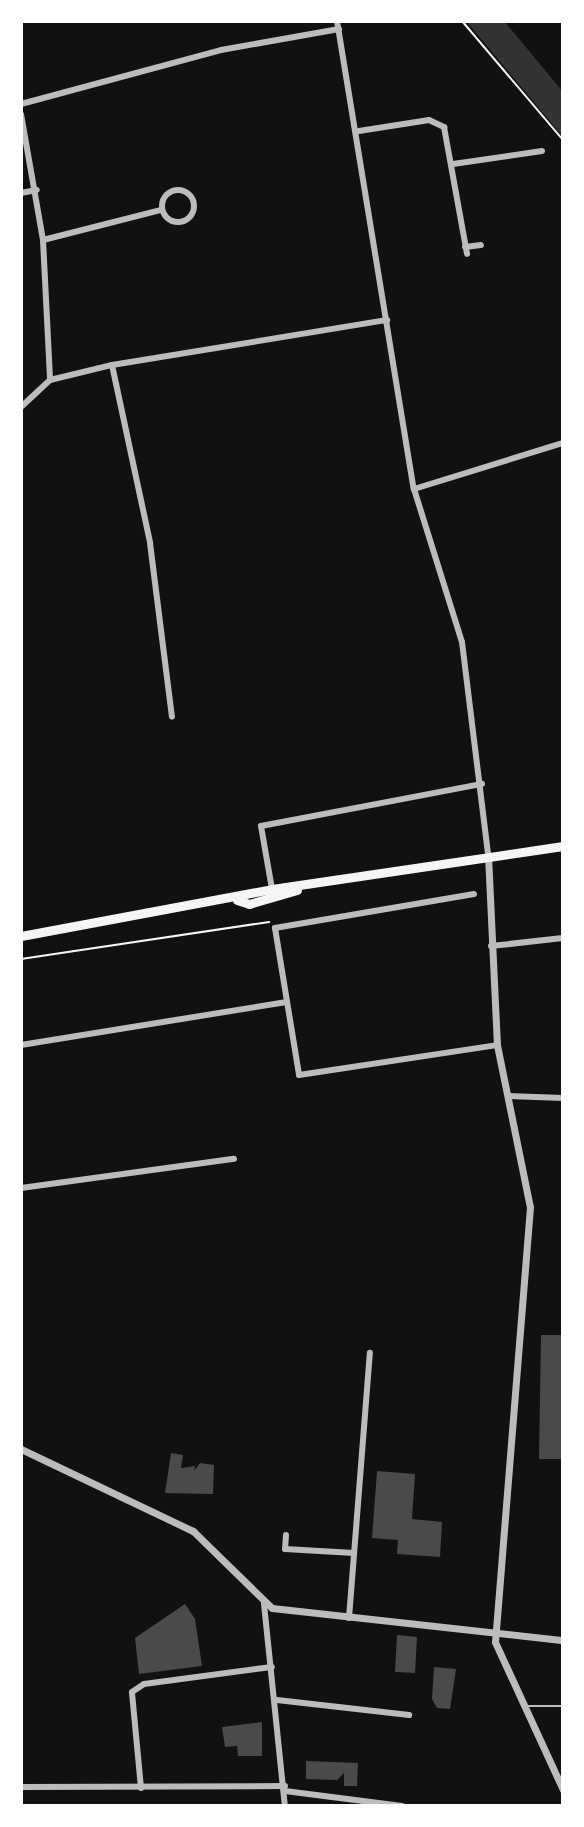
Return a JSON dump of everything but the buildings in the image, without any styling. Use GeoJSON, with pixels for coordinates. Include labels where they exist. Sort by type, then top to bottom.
{"type":"FeatureCollection","features":[{"type":"Feature","properties":{"kind":"main road"},"geometry":{"type":"LineString","coordinates":[[237,900],[249,904],[297,890],[488,855],[563,846]]}},
{"type":"Feature","properties":{"kind":"main road"},"geometry":{"type":"LineString","coordinates":[[21,936],[237,900],[272,889],[297,890]]}},
{"type":"Feature","properties":{"kind":"street"},"geometry":{"type":"LineString","coordinates":[[337,21],[359,131],[414,489],[462,642],[482,784],[497,1045],[530,1207],[496,1633],[523,1706],[563,1790]]}},
{"type":"Feature","properties":{"kind":"street"},"geometry":{"type":"LineString","coordinates":[[21,104],[221,50],[339,29]]}},
{"type":"Feature","properties":{"kind":"street"},"geometry":{"type":"LineString","coordinates":[[21,114],[37,190],[43,240],[50,380]]}},
{"type":"Feature","properties":{"kind":"street"},"geometry":{"type":"LineString","coordinates":[[359,131],[429,120],[443,127],[453,164],[466,250],[481,245]]}},
{"type":"Feature","properties":{"kind":"street"},"geometry":{"type":"LineString","coordinates":[[453,164],[542,151]]}},
{"type":"Feature","properties":{"kind":"street"},"geometry":{"type":"LineString","coordinates":[[21,193],[37,190]]}},
{"type":"Feature","properties":{"kind":"street"},"geometry":{"type":"LineString","coordinates":[[43,240],[161,210],[179,222],[192,214],[194,202],[183,190],[171,191],[161,210]]}},
{"type":"Feature","properties":{"kind":"street"},"geometry":{"type":"LineString","coordinates":[[21,407],[50,380],[112,365],[387,320]]}},
{"type":"Feature","properties":{"kind":"street"},"geometry":{"type":"LineString","coordinates":[[112,365],[148,531],[172,717]]}},
{"type":"Feature","properties":{"kind":"street"},"geometry":{"type":"LineString","coordinates":[[414,489],[563,443]]}},
{"type":"Feature","properties":{"kind":"street"},"geometry":{"type":"LineString","coordinates":[[272,889],[266,877],[261,826],[482,784]]}},
{"type":"Feature","properties":{"kind":"street"},"geometry":{"type":"LineString","coordinates":[[450,887],[452,896]]}},
{"type":"Feature","properties":{"kind":"street"},"geometry":{"type":"LineString","coordinates":[[474,894],[274,927],[299,1075],[497,1045]]}},
{"type":"Feature","properties":{"kind":"street"},"geometry":{"type":"LineString","coordinates":[[491,946],[563,937]]}},
{"type":"Feature","properties":{"kind":"street"},"geometry":{"type":"LineString","coordinates":[[21,1045],[286,1002]]}},
{"type":"Feature","properties":{"kind":"street"},"geometry":{"type":"LineString","coordinates":[[508,1097],[563,1098]]}},
{"type":"Feature","properties":{"kind":"street"},"geometry":{"type":"LineString","coordinates":[[21,1188],[234,1159]]}},
{"type":"Feature","properties":{"kind":"street"},"geometry":{"type":"LineString","coordinates":[[349,1618],[369,1353]]}},
{"type":"Feature","properties":{"kind":"street"},"geometry":{"type":"LineString","coordinates":[[21,1449],[193,1531],[264,1604],[349,1618],[563,1640]]}},
{"type":"Feature","properties":{"kind":"street"},"geometry":{"type":"LineString","coordinates":[[286,1535],[285,1549],[354,1553]]}},
{"type":"Feature","properties":{"kind":"street"},"geometry":{"type":"LineString","coordinates":[[264,1604],[277,1700],[285,1806]]}},
{"type":"Feature","properties":{"kind":"street"},"geometry":{"type":"LineString","coordinates":[[142,1788],[132,1692],[144,1684],[272,1667]]}},
{"type":"Feature","properties":{"kind":"street"},"geometry":{"type":"LineString","coordinates":[[277,1700],[409,1715]]}},
{"type":"Feature","properties":{"kind":"street"},"geometry":{"type":"LineString","coordinates":[[21,1787],[285,1789],[402,1806]]}},
{"type":"Feature","properties":{"kind":"lane"},"geometry":{"type":"LineString","coordinates":[[523,1706],[563,1706]]}},
{"type":"Feature","properties":{"kind":"path"},"geometry":{"type":"LineString","coordinates":[[462,21],[563,140]]}},
{"type":"Feature","properties":{"kind":"path"},"geometry":{"type":"LineString","coordinates":[[21,959],[274,927]]}},
{"type":"Feature","properties":{"kind":"shaded area"},"geometry":{"type":"Polygon","coordinates":[[[466,21],[504,21],[520,40],[563,92],[563,137],[466,21]]]}}]}
